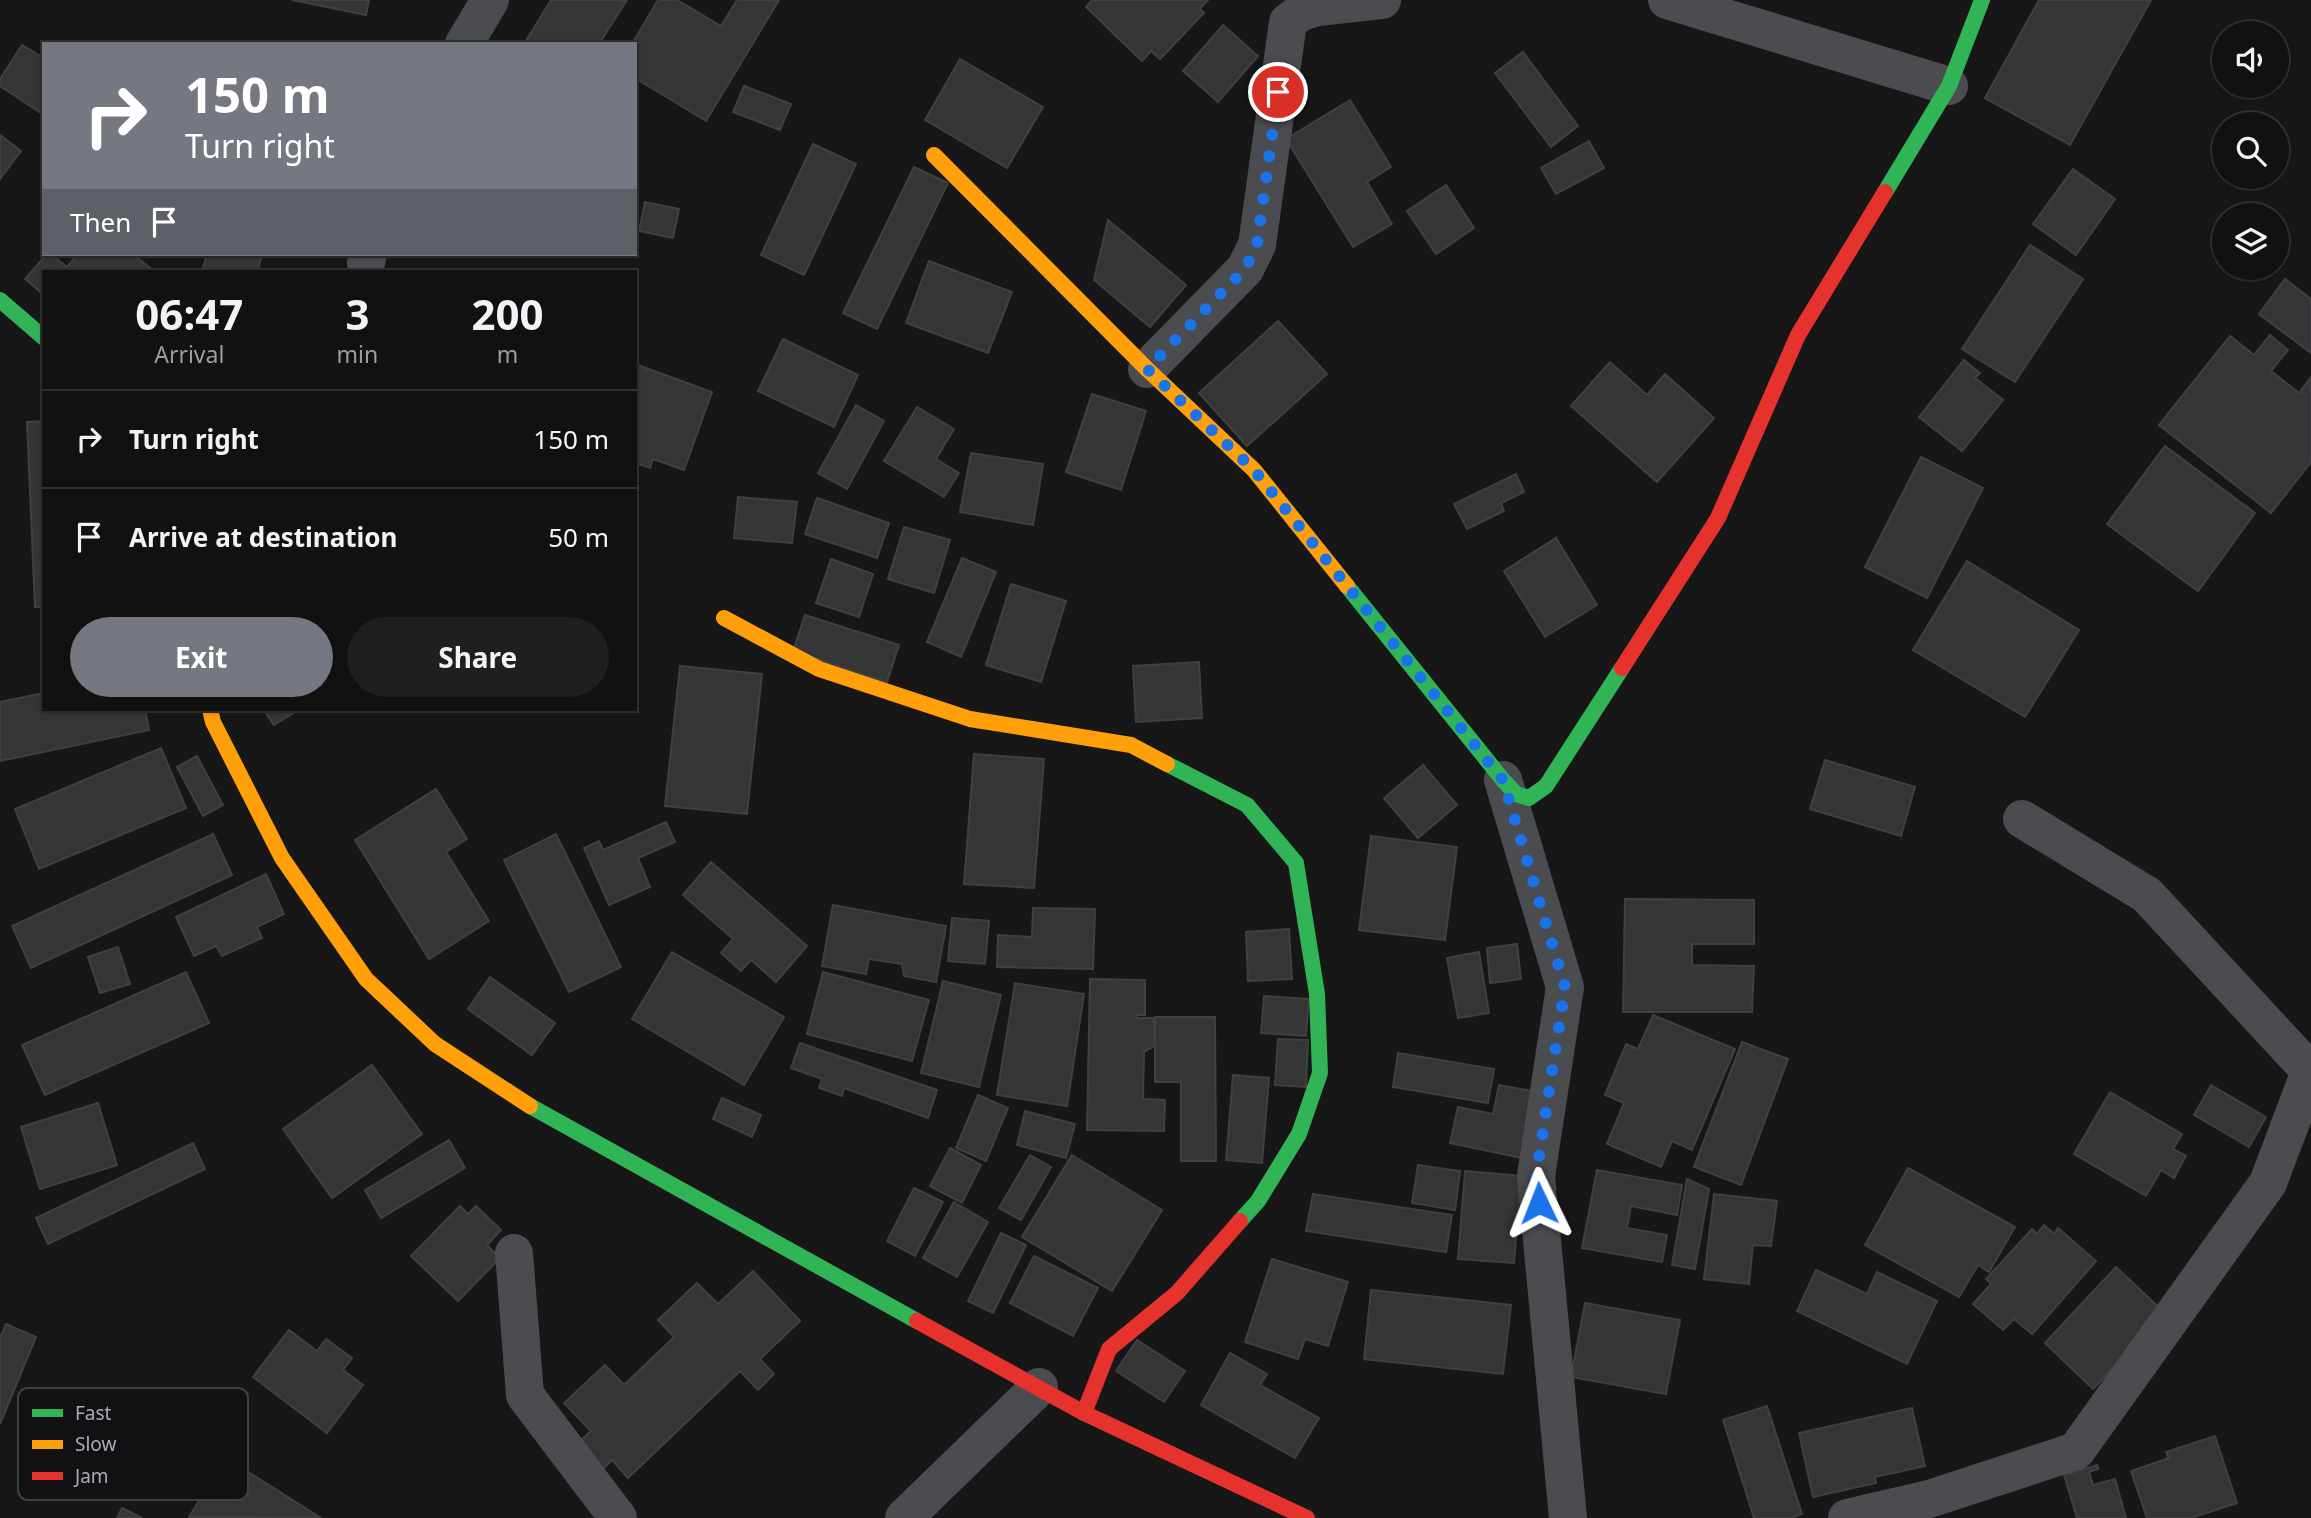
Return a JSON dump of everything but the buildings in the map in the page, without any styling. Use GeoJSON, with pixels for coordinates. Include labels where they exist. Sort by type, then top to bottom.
{"type":"FeatureCollection","features":[{"type":"Feature","properties":{"kind":"street"},"geometry":{"type":"LineString","coordinates":[[465,42],[490,0]]}},
{"type":"Feature","properties":{"kind":"street"},"geometry":{"type":"LineString","coordinates":[[1147,369],[1245,269],[1257,245],[1288,22],[1301,12],[1317,7],[1382,0]]}},
{"type":"Feature","properties":{"kind":"street"},"geometry":{"type":"LineString","coordinates":[[1667,0],[1949,86]]}},
{"type":"Feature","properties":{"kind":"street"},"geometry":{"type":"LineString","coordinates":[[934,155],[1147,369],[1254,470],[1503,780],[1516,794],[1530,798],[1546,786],[1718,518],[1798,335],[1949,86],[1982,0]]}},
{"type":"Feature","properties":{"kind":"street"},"geometry":{"type":"LineString","coordinates":[[0,300],[42,336]]}},
{"type":"Feature","properties":{"kind":"street"},"geometry":{"type":"LineString","coordinates":[[724,618],[820,668],[970,719],[1131,746],[1247,805],[1296,863],[1317,994],[1320,1073],[1300,1134],[1258,1201],[1177,1293],[1109,1349],[1084,1413]]}},
{"type":"Feature","properties":{"kind":"street"},"geometry":{"type":"LineString","coordinates":[[210,711],[213,722],[282,859],[366,979],[435,1044],[533,1108],[1084,1413],[1307,1518]]}},
{"type":"Feature","properties":{"kind":"street"},"geometry":{"type":"LineString","coordinates":[[1503,780],[1565,987],[1536,1177],[1568,1518]]}},
{"type":"Feature","properties":{"kind":"street"},"geometry":{"type":"LineString","coordinates":[[1847,1518],[1929,1499],[2076,1451],[2268,1183],[2311,1071],[2147,895],[2022,820]]}},
{"type":"Feature","properties":{"kind":"street"},"geometry":{"type":"LineString","coordinates":[[514,1252],[525,1395],[618,1518]]}},
{"type":"Feature","properties":{"kind":"street"},"geometry":{"type":"LineString","coordinates":[[904,1518],[1039,1387]]}},
{"type":"Feature","properties":{"kind":"traffic: fast"},"geometry":{"type":"LineString","coordinates":[[1885,192],[1949,86],[1982,0]]}},
{"type":"Feature","properties":{"kind":"traffic: fast"},"geometry":{"type":"LineString","coordinates":[[0,300],[42,336]]}},
{"type":"Feature","properties":{"kind":"traffic: fast"},"geometry":{"type":"LineString","coordinates":[[1347,586],[1503,780],[1516,794],[1529,798],[1546,786],[1622,668]]}},
{"type":"Feature","properties":{"kind":"traffic: fast"},"geometry":{"type":"LineString","coordinates":[[1167,764],[1247,805],[1296,863],[1317,994],[1320,1073],[1299,1134],[1258,1201],[1240,1221]]}},
{"type":"Feature","properties":{"kind":"traffic: fast"},"geometry":{"type":"LineString","coordinates":[[530,1106],[917,1321]]}},
{"type":"Feature","properties":{"kind":"traffic: slow"},"geometry":{"type":"LineString","coordinates":[[934,155],[1147,369],[1254,470],[1347,586]]}},
{"type":"Feature","properties":{"kind":"traffic: slow"},"geometry":{"type":"LineString","coordinates":[[724,618],[819,669],[970,719],[1131,745],[1167,764]]}},
{"type":"Feature","properties":{"kind":"traffic: slow"},"geometry":{"type":"LineString","coordinates":[[210,711],[213,722],[282,858],[366,979],[435,1044],[530,1106]]}},
{"type":"Feature","properties":{"kind":"traffic: jam"},"geometry":{"type":"LineString","coordinates":[[1622,668],[1718,518],[1798,335],[1885,192]]}},
{"type":"Feature","properties":{"kind":"traffic: jam"},"geometry":{"type":"LineString","coordinates":[[1084,1413],[1109,1349],[1177,1293],[1240,1221]]}},
{"type":"Feature","properties":{"kind":"traffic: jam"},"geometry":{"type":"LineString","coordinates":[[917,1321],[1084,1413],[1307,1518]]}},
{"type":"Feature","properties":{"kind":"route"},"geometry":{"type":"LineString","coordinates":[[1278,92],[1257,245],[1245,269],[1147,369],[1254,470],[1503,780],[1565,987],[1536,1177],[1539,1203]]}}]}
